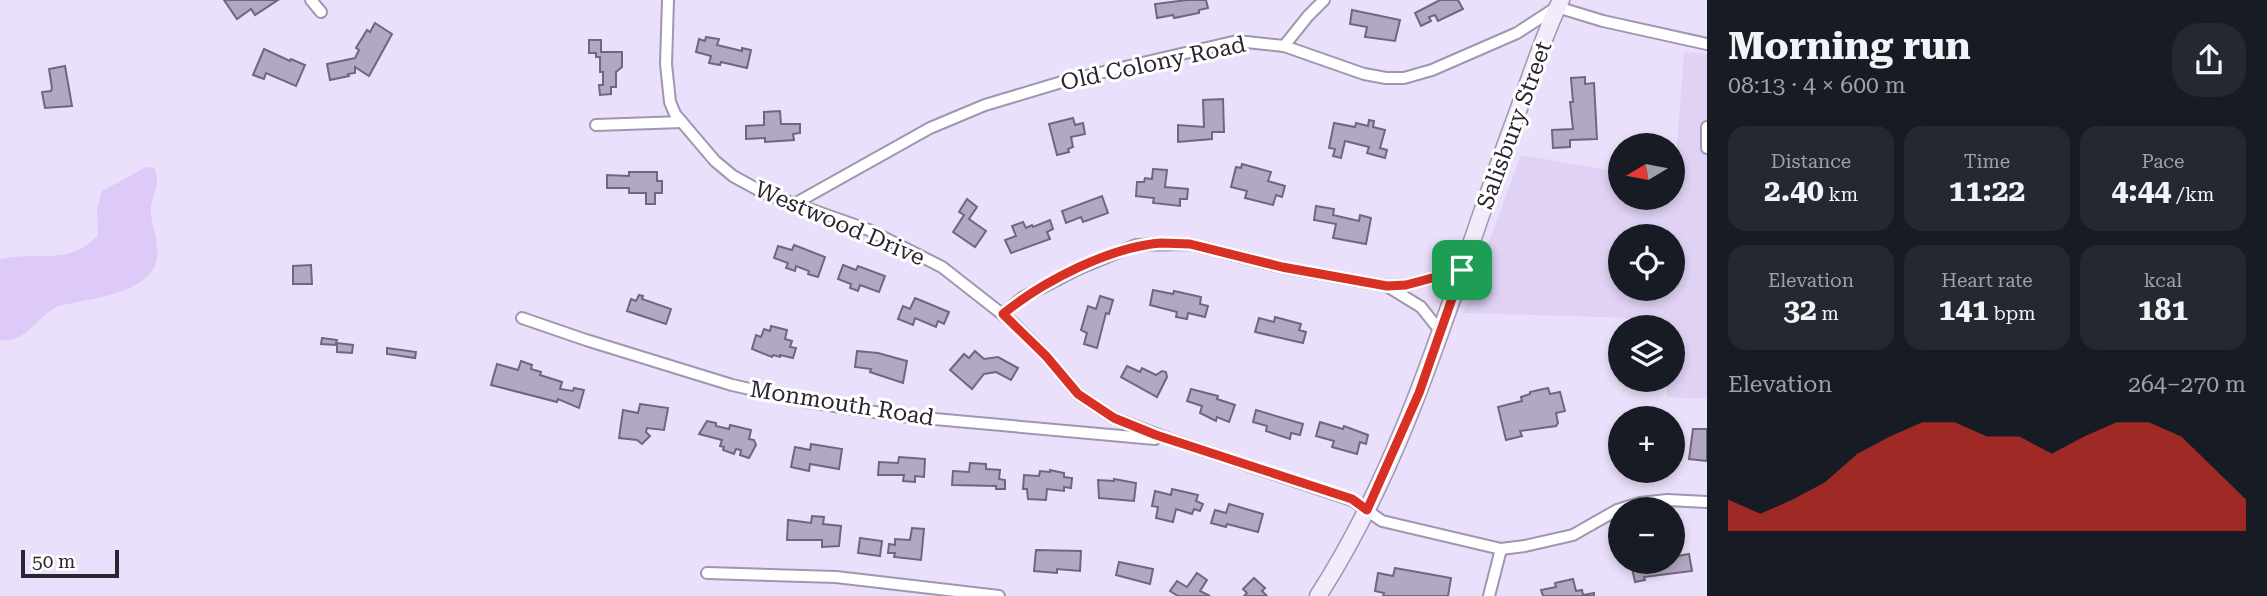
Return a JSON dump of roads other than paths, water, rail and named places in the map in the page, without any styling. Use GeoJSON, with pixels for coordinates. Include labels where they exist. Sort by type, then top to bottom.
{"type":"FeatureCollection","features":[{"type":"Feature","properties":{"kind":"main road","name":"Salisbury Street"},"geometry":{"type":"LineString","coordinates":[[1318,596],[1336,569],[1367,510],[1419,393],[1484,203],[1559,4]]}},
{"type":"Feature","properties":{"kind":"street"},"geometry":{"type":"LineString","coordinates":[[311,0],[321,12]]}},
{"type":"Feature","properties":{"kind":"street","name":"Westwood Drive"},"geometry":{"type":"LineString","coordinates":[[668,0],[666,82],[670,102],[682,122],[710,156],[733,176],[764,192],[869,230],[928,258],[964,282],[1003,314],[1089,403],[1127,425],[1352,499],[1382,521],[1502,549]]}},
{"type":"Feature","properties":{"kind":"street"},"geometry":{"type":"LineString","coordinates":[[1284,46],[1324,0]]}},
{"type":"Feature","properties":{"kind":"street"},"geometry":{"type":"LineString","coordinates":[[1559,4],[1603,21],[1707,44]]}},
{"type":"Feature","properties":{"kind":"street","name":"Old Colony Road"},"geometry":{"type":"LineString","coordinates":[[796,203],[930,128],[1006,98],[1065,81],[1237,41],[1284,46],[1364,74],[1404,79],[1432,71],[1517,33],[1559,4]]}},
{"type":"Feature","properties":{"kind":"street"},"geometry":{"type":"LineString","coordinates":[[596,125],[682,122]]}},
{"type":"Feature","properties":{"kind":"street"},"geometry":{"type":"LineString","coordinates":[[1707,127],[1707,148]]}},
{"type":"Feature","properties":{"kind":"street"},"geometry":{"type":"LineString","coordinates":[[1003,314],[1022,298],[1078,269],[1136,245],[1190,244],[1282,267],[1387,286],[1406,285],[1462,270]]}},
{"type":"Feature","properties":{"kind":"street"},"geometry":{"type":"LineString","coordinates":[[1387,286],[1421,307],[1441,332]]}},
{"type":"Feature","properties":{"kind":"street","name":"Monmouth Road"},"geometry":{"type":"LineString","coordinates":[[522,318],[732,385],[830,406],[901,416],[1172,440]]}},
{"type":"Feature","properties":{"kind":"street"},"geometry":{"type":"LineString","coordinates":[[1489,596],[1502,549],[1573,535],[1617,510],[1640,503],[1667,500],[1707,502]]}},
{"type":"Feature","properties":{"kind":"street"},"geometry":{"type":"LineString","coordinates":[[707,573],[836,578],[999,596]]}}]}
